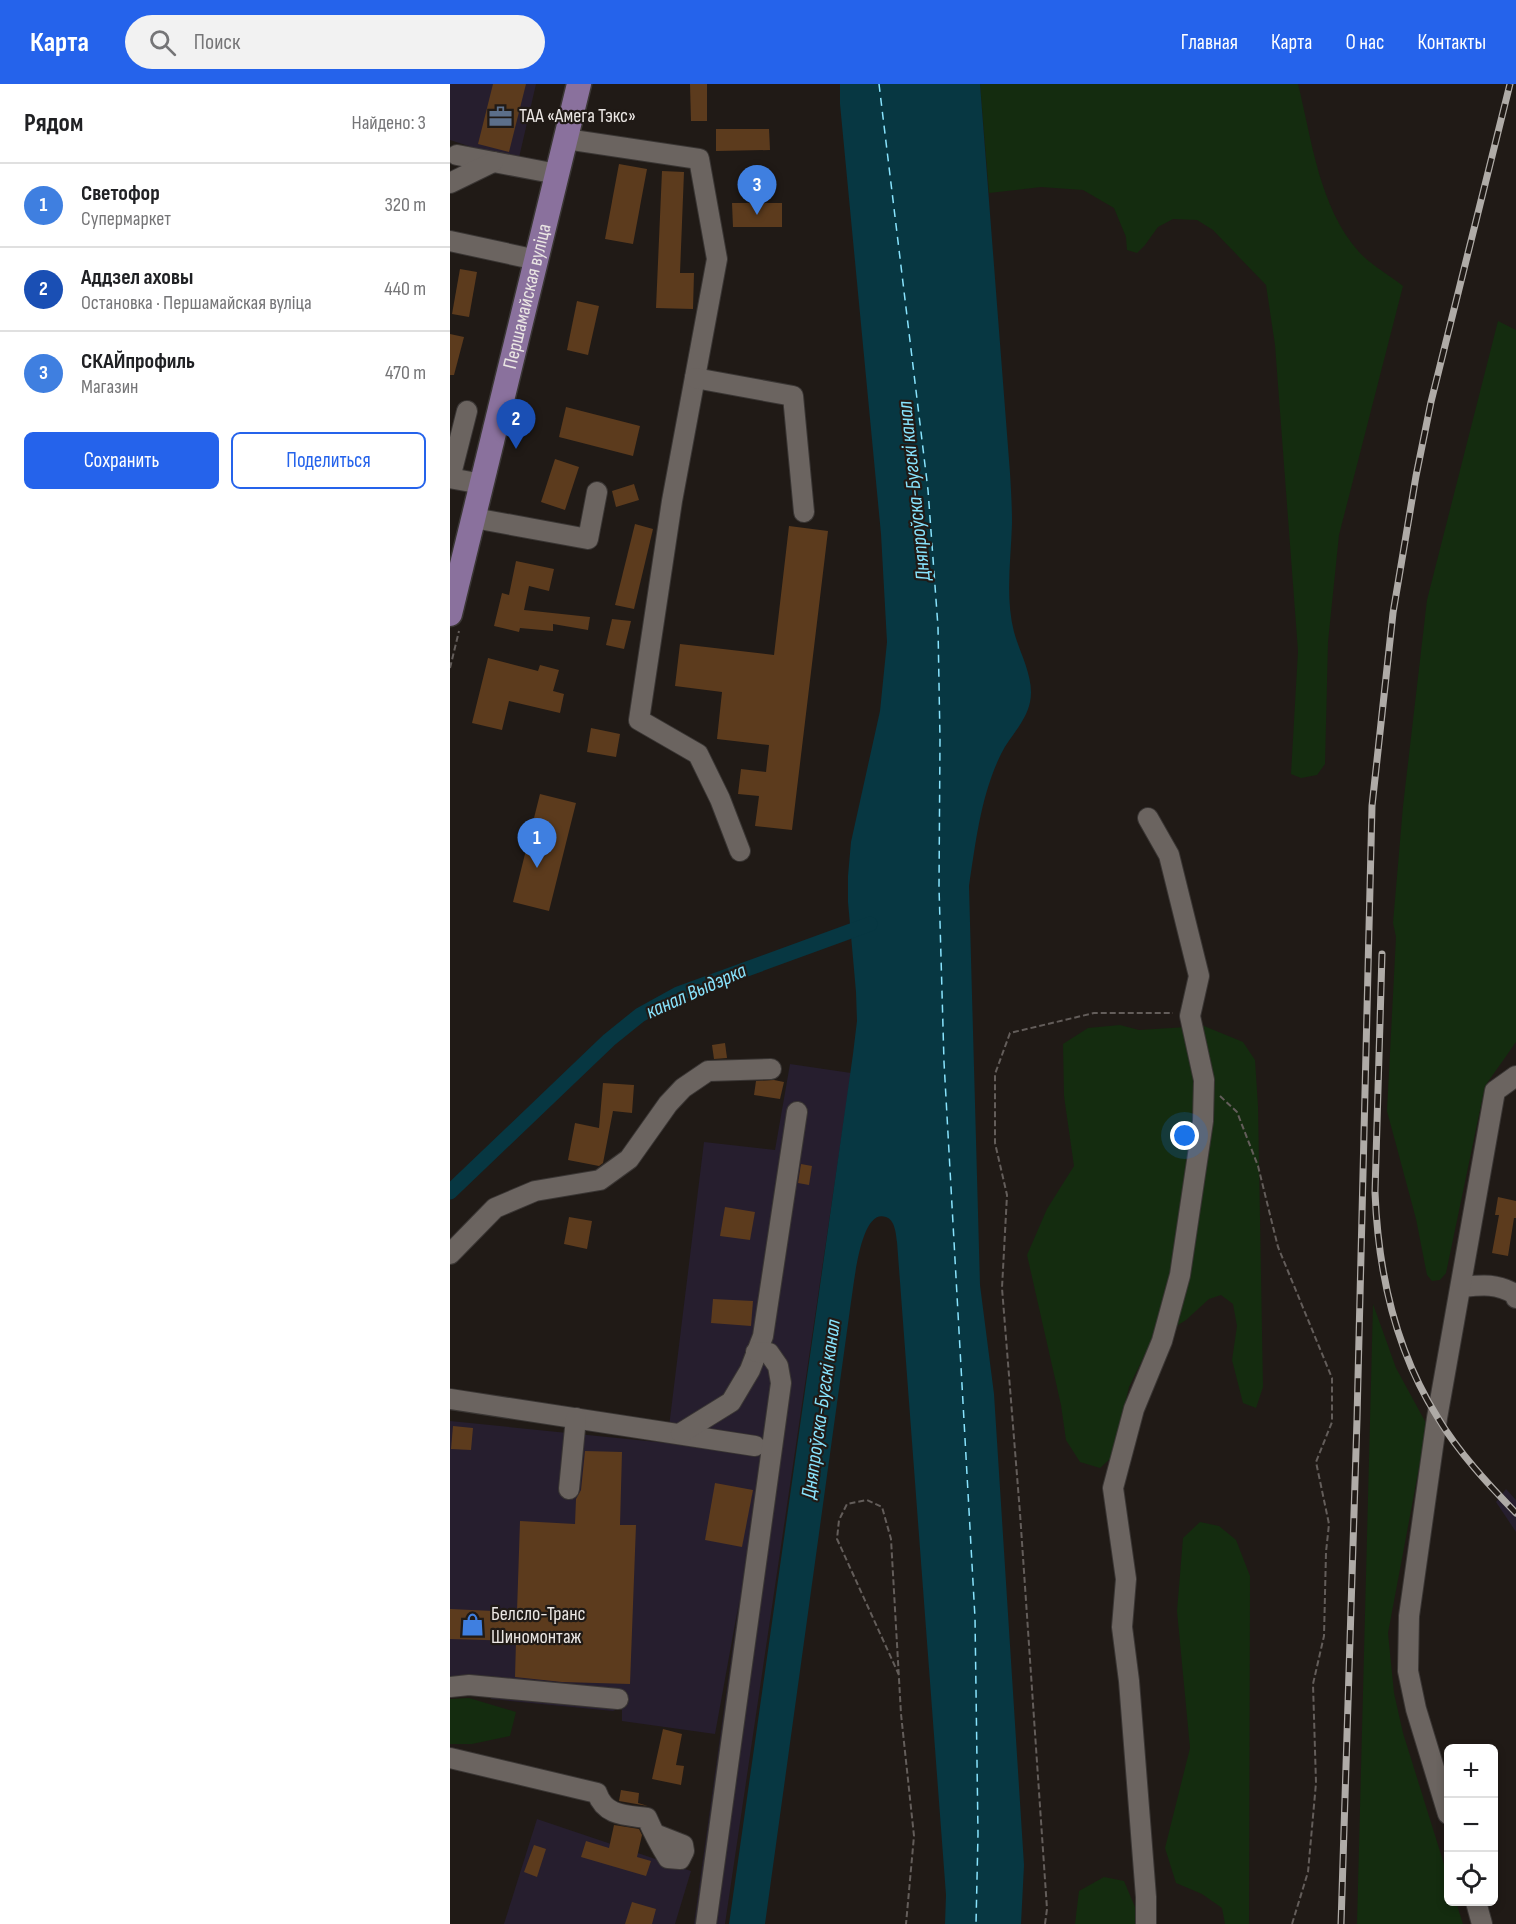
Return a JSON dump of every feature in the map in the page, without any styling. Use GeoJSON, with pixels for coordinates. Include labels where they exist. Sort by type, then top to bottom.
{"type":"FeatureCollection","features":[{"type":"Feature","properties":{"kind":"main road","name":"Першамайская вуліца"},"geometry":{"type":"LineString","coordinates":[[450,614],[579,84]]}},
{"type":"Feature","properties":{"kind":"street"},"geometry":{"type":"LineString","coordinates":[[566,139],[699,159],[717,259],[672,501],[639,720],[698,754],[720,799],[740,851]]}},
{"type":"Feature","properties":{"kind":"street"},"geometry":{"type":"LineString","coordinates":[[460,160],[493,162],[557,174]]}},
{"type":"Feature","properties":{"kind":"street"},"geometry":{"type":"LineString","coordinates":[[450,183],[493,162]]}},
{"type":"Feature","properties":{"kind":"street"},"geometry":{"type":"LineString","coordinates":[[450,240],[537,260]]}},
{"type":"Feature","properties":{"kind":"street"},"geometry":{"type":"LineString","coordinates":[[695,378],[793,396],[804,512]]}},
{"type":"Feature","properties":{"kind":"street"},"geometry":{"type":"LineString","coordinates":[[467,411],[450,478],[482,484]]}},
{"type":"Feature","properties":{"kind":"street"},"geometry":{"type":"LineString","coordinates":[[474,518],[588,539],[597,492]]}},
{"type":"Feature","properties":{"kind":"street"},"geometry":{"type":"LineString","coordinates":[[1146,1924],[1146,1897],[1129,1681],[1122,1627],[1126,1578],[1113,1488],[1134,1409],[1162,1341],[1180,1275],[1203,1121],[1204,1080],[1190,1016],[1199,976],[1169,855],[1148,818]]}},
{"type":"Feature","properties":{"kind":"street"},"geometry":{"type":"LineString","coordinates":[[450,1254],[495,1208],[535,1191],[600,1180],[629,1159],[668,1104],[683,1088],[708,1071],[771,1069]]}},
{"type":"Feature","properties":{"kind":"street"},"geometry":{"type":"LineString","coordinates":[[1444,1798],[1416,1709],[1408,1671],[1409,1616],[1437,1418],[1495,1091],[1516,1076]]}},
{"type":"Feature","properties":{"kind":"street"},"geometry":{"type":"LineString","coordinates":[[681,1433],[731,1402],[750,1370],[763,1336],[797,1112]]}},
{"type":"Feature","properties":{"kind":"street"},"geometry":{"type":"LineString","coordinates":[[1461,1287],[1489,1285],[1503,1287],[1515,1294],[1516,1298]]}},
{"type":"Feature","properties":{"kind":"street"},"geometry":{"type":"LineString","coordinates":[[706,1924],[781,1383],[778,1366],[769,1353],[756,1352]]}},
{"type":"Feature","properties":{"kind":"street"},"geometry":{"type":"LineString","coordinates":[[450,1399],[755,1446]]}},
{"type":"Feature","properties":{"kind":"street"},"geometry":{"type":"LineString","coordinates":[[569,1489],[576,1418]]}},
{"type":"Feature","properties":{"kind":"street"},"geometry":{"type":"LineString","coordinates":[[450,1687],[469,1685],[618,1700]]}},
{"type":"Feature","properties":{"kind":"street"},"geometry":{"type":"LineString","coordinates":[[450,1758],[597,1793],[601,1803],[613,1812],[647,1818],[655,1834]]}},
{"type":"Feature","properties":{"kind":"street"},"geometry":{"type":"LineString","coordinates":[[1477,1906],[1482,1924]]}},
{"type":"Feature","properties":{"kind":"path"},"geometry":{"type":"LineString","coordinates":[[1045,1924],[1047,1909],[1039,1787],[1002,1288],[1007,1195],[995,1143],[995,1074],[1010,1033],[1094,1013],[1174,1013],[1190,1016]]}},
{"type":"Feature","properties":{"kind":"path"},"geometry":{"type":"LineString","coordinates":[[1204,1080],[1237,1112],[1258,1166],[1278,1247],[1332,1378],[1332,1422],[1316,1462],[1329,1524],[1324,1636],[1313,1684],[1316,1783],[1308,1872],[1293,1924]]}},
{"type":"Feature","properties":{"kind":"path"},"geometry":{"type":"LineString","coordinates":[[899,1675],[837,1539],[839,1520],[848,1504],[867,1500],[882,1507],[891,1539],[899,1675],[901,1714],[914,1836],[906,1924]]}},
{"type":"Feature","properties":{"kind":"shaded area","name":"ТАА «Амега Тэкс»"},"geometry":{"type":"Polygon","coordinates":[[[450,84],[536,84],[518,162],[450,140],[450,84]]]}},
{"type":"Feature","properties":{"kind":"shaded area"},"geometry":{"type":"Polygon","coordinates":[[[790,1064],[851,1073],[725,1924],[694,1924],[739,1602],[715,1734],[622,1721],[622,1707],[613,1711],[491,1699],[494,1676],[450,1678],[450,1421],[667,1443],[704,1142],[775,1150],[790,1064]]]}},
{"type":"Feature","properties":{"kind":"shaded area"},"geometry":{"type":"Polygon","coordinates":[[[1506,1489],[1516,1500],[1516,1532],[1496,1502],[1506,1489]]]}},
{"type":"Feature","properties":{"kind":"shaded area"},"geometry":{"type":"Polygon","coordinates":[[[537,1819],[691,1871],[675,1924],[504,1924],[537,1819]]]}},
{"type":"Feature","properties":{"kind":"green space"},"geometry":{"type":"Polygon","coordinates":[[[980,84],[1298,84],[1319,172],[1335,215],[1345,234],[1359,252],[1403,286],[1339,535],[1328,642],[1325,764],[1317,775],[1301,778],[1291,774],[1298,651],[1275,345],[1266,285],[1213,230],[1197,220],[1173,219],[1158,227],[1137,253],[1127,250],[1126,237],[1114,208],[1083,190],[1041,187],[989,193],[980,84]]]}},
{"type":"Feature","properties":{"kind":"green space"},"geometry":{"type":"Polygon","coordinates":[[[1498,321],[1516,330],[1516,1042],[1485,1086],[1446,1273],[1440,1280],[1432,1281],[1427,1275],[1416,1219],[1387,1111],[1396,937],[1393,923],[1403,806],[1427,600],[1498,321]]]}},
{"type":"Feature","properties":{"kind":"green space"},"geometry":{"type":"Polygon","coordinates":[[[1120,1025],[1139,1030],[1204,1026],[1243,1042],[1255,1060],[1258,1106],[1263,1387],[1256,1408],[1243,1403],[1232,1360],[1237,1326],[1233,1304],[1221,1295],[1209,1299],[1186,1320],[1151,1342],[1129,1387],[1113,1456],[1100,1468],[1080,1462],[1066,1440],[1061,1405],[1027,1255],[1047,1209],[1074,1166],[1064,1096],[1063,1044],[1088,1028],[1120,1025]]]}},
{"type":"Feature","properties":{"kind":"green space"},"geometry":{"type":"Polygon","coordinates":[[[1373,1304],[1396,1368],[1427,1425],[1388,1633],[1394,1693],[1403,1733],[1444,1864],[1444,1906],[1457,1906],[1463,1924],[1357,1924],[1373,1304]]]}},
{"type":"Feature","properties":{"kind":"green space"},"geometry":{"type":"Polygon","coordinates":[[[1200,1522],[1219,1526],[1236,1540],[1250,1576],[1249,1924],[1225,1924],[1222,1908],[1202,1894],[1176,1883],[1165,1848],[1190,1748],[1177,1611],[1183,1538],[1200,1522]]]}},
{"type":"Feature","properties":{"kind":"green space"},"geometry":{"type":"Polygon","coordinates":[[[469,1698],[516,1712],[510,1736],[472,1744],[450,1744],[450,1699],[469,1698]]]}},
{"type":"Feature","properties":{"kind":"green space"},"geometry":{"type":"Polygon","coordinates":[[[1104,1877],[1124,1881],[1135,1907],[1135,1924],[1075,1924],[1079,1891],[1104,1877]]]}},
{"type":"Feature","properties":{"kind":"water","name":"Дняпроўска-Бугскі канал"},"geometry":{"type":"Polygon","coordinates":[[[840,84],[980,84],[1011,486],[1012,523],[1009,578],[1011,618],[1029,676],[1031,693],[1025,716],[1001,754],[989,785],[980,818],[969,886],[980,1285],[994,1394],[1024,1865],[1021,1924],[945,1924],[946,1895],[897,1242],[893,1224],[889,1219],[877,1217],[864,1235],[851,1302],[765,1924],[729,1924],[853,1054],[857,1021],[848,876],[851,842],[880,711],[887,642],[881,534],[840,104],[840,84]]]}},
{"type":"Feature","properties":{"kind":"building","name":"ТАА «Амега Тэкс»"},"geometry":{"type":"Polygon","coordinates":[[[493,84],[526,84],[509,152],[478,144],[493,84]]]}},
{"type":"Feature","properties":{"kind":"building"},"geometry":{"type":"Polygon","coordinates":[[[690,84],[707,84],[707,121],[691,121],[690,84]]]}},
{"type":"Feature","properties":{"kind":"building"},"geometry":{"type":"Polygon","coordinates":[[[716,129],[769,129],[770,150],[716,151],[716,129]]]}},
{"type":"Feature","properties":{"kind":"building"},"geometry":{"type":"Polygon","coordinates":[[[619,164],[647,169],[633,244],[605,239],[619,164]]]}},
{"type":"Feature","properties":{"kind":"building"},"geometry":{"type":"Polygon","coordinates":[[[662,171],[684,172],[680,273],[694,273],[693,309],[656,308],[662,171]]]}},
{"type":"Feature","properties":{"kind":"building"},"geometry":{"type":"Polygon","coordinates":[[[732,203],[782,203],[782,227],[733,227],[732,203]]]}},
{"type":"Feature","properties":{"kind":"building"},"geometry":{"type":"Polygon","coordinates":[[[460,269],[477,272],[469,317],[452,314],[460,269]]]}},
{"type":"Feature","properties":{"kind":"building"},"geometry":{"type":"Polygon","coordinates":[[[577,301],[599,306],[588,355],[567,350],[577,301]]]}},
{"type":"Feature","properties":{"kind":"building"},"geometry":{"type":"Polygon","coordinates":[[[450,334],[464,337],[454,375],[450,375],[450,334]]]}},
{"type":"Feature","properties":{"kind":"building"},"geometry":{"type":"Polygon","coordinates":[[[566,407],[640,426],[633,456],[559,437],[566,407]]]}},
{"type":"Feature","properties":{"kind":"building"},"geometry":{"type":"Polygon","coordinates":[[[555,459],[579,467],[565,510],[541,502],[555,459]]]}},
{"type":"Feature","properties":{"kind":"building"},"geometry":{"type":"Polygon","coordinates":[[[634,484],[639,500],[616,507],[612,491],[634,484]]]}},
{"type":"Feature","properties":{"kind":"building"},"geometry":{"type":"Polygon","coordinates":[[[635,524],[653,529],[634,609],[615,605],[635,524]]]}},
{"type":"Feature","properties":{"kind":"building"},"geometry":{"type":"Polygon","coordinates":[[[789,526],[828,531],[792,830],[755,826],[759,796],[738,794],[741,769],[766,772],[769,745],[717,739],[722,692],[675,686],[680,644],[774,655],[789,526]]]}},
{"type":"Feature","properties":{"kind":"building"},"geometry":{"type":"Polygon","coordinates":[[[516,561],[554,569],[549,591],[529,586],[524,610],[590,617],[588,630],[553,624],[553,631],[520,628],[519,632],[494,626],[502,593],[509,595],[516,561]]]}},
{"type":"Feature","properties":{"kind":"building"},"geometry":{"type":"Polygon","coordinates":[[[612,619],[631,621],[624,649],[606,645],[612,619]]]}},
{"type":"Feature","properties":{"kind":"building"},"geometry":{"type":"Polygon","coordinates":[[[488,658],[538,671],[540,665],[559,670],[553,691],[564,694],[560,713],[509,701],[502,730],[472,723],[488,658]]]}},
{"type":"Feature","properties":{"kind":"building"},"geometry":{"type":"Polygon","coordinates":[[[591,728],[620,734],[616,757],[587,752],[591,728]]]}},
{"type":"Feature","properties":{"kind":"building"},"geometry":{"type":"Polygon","coordinates":[[[540,794],[576,803],[549,911],[513,902],[540,794]]]}},
{"type":"Feature","properties":{"kind":"building"},"geometry":{"type":"Polygon","coordinates":[[[725,1043],[727,1058],[714,1059],[712,1045],[725,1043]]]}},
{"type":"Feature","properties":{"kind":"building"},"geometry":{"type":"Polygon","coordinates":[[[756,1081],[784,1082],[780,1099],[754,1095],[756,1081]]]}},
{"type":"Feature","properties":{"kind":"building"},"geometry":{"type":"Polygon","coordinates":[[[603,1083],[634,1085],[632,1113],[613,1111],[603,1163],[599,1166],[568,1160],[575,1123],[599,1128],[603,1083]]]}},
{"type":"Feature","properties":{"kind":"building"},"geometry":{"type":"Polygon","coordinates":[[[801,1164],[812,1166],[809,1185],[798,1183],[801,1164]]]}},
{"type":"Feature","properties":{"kind":"building"},"geometry":{"type":"Polygon","coordinates":[[[1498,1197],[1516,1201],[1516,1218],[1514,1218],[1508,1256],[1492,1253],[1499,1215],[1495,1215],[1498,1197]]]}},
{"type":"Feature","properties":{"kind":"building"},"geometry":{"type":"Polygon","coordinates":[[[725,1207],[755,1212],[750,1240],[720,1236],[725,1207]]]}},
{"type":"Feature","properties":{"kind":"building"},"geometry":{"type":"Polygon","coordinates":[[[569,1217],[592,1221],[587,1249],[564,1244],[569,1217]]]}},
{"type":"Feature","properties":{"kind":"building"},"geometry":{"type":"Polygon","coordinates":[[[713,1299],[753,1301],[751,1326],[711,1323],[713,1299]]]}},
{"type":"Feature","properties":{"kind":"building"},"geometry":{"type":"Polygon","coordinates":[[[453,1426],[473,1428],[471,1450],[451,1449],[453,1426]]]}},
{"type":"Feature","properties":{"kind":"building"},"geometry":{"type":"Polygon","coordinates":[[[585,1451],[622,1452],[620,1525],[636,1525],[630,1684],[562,1682],[515,1677],[516,1641],[450,1639],[450,1609],[517,1612],[520,1521],[575,1524],[576,1499],[581,1490],[585,1451]]]}},
{"type":"Feature","properties":{"kind":"building"},"geometry":{"type":"Polygon","coordinates":[[[715,1483],[753,1490],[742,1547],[705,1540],[715,1483]]]}},
{"type":"Feature","properties":{"kind":"building"},"geometry":{"type":"Polygon","coordinates":[[[663,1729],[682,1734],[676,1765],[684,1766],[681,1785],[652,1779],[663,1729]]]}},
{"type":"Feature","properties":{"kind":"building"},"geometry":{"type":"Polygon","coordinates":[[[621,1790],[639,1793],[638,1803],[648,1806],[619,1801],[621,1790]]]}},
{"type":"Feature","properties":{"kind":"building"},"geometry":{"type":"Polygon","coordinates":[[[614,1825],[639,1829],[642,1835],[637,1857],[651,1861],[646,1876],[581,1857],[586,1841],[609,1848],[614,1825]]]}},
{"type":"Feature","properties":{"kind":"building"},"geometry":{"type":"Polygon","coordinates":[[[534,1845],[546,1849],[537,1877],[524,1872],[534,1845]]]}},
{"type":"Feature","properties":{"kind":"building"},"geometry":{"type":"Polygon","coordinates":[[[632,1902],[656,1909],[652,1924],[625,1924],[632,1902]]]}},
{"type":"Feature","properties":{"kind":"waterway","name":"канал Выдэрка"},"geometry":{"type":"LineString","coordinates":[[450,1192],[609,1040],[640,1015],[678,994],[870,924]]}},
{"type":"Feature","properties":{"kind":"ferry route"},"geometry":{"type":"LineString","coordinates":[[879,84],[928,490],[938,627],[939,887],[944,1062],[975,1618],[978,1834],[976,1924]]}},
{"type":"Feature","properties":{"kind":"railway"},"geometry":{"type":"LineString","coordinates":[[1341,1924],[1357,1419],[1372,806],[1393,613],[1416,476],[1431,402],[1510,84]]}},
{"type":"Feature","properties":{"kind":"railway"},"geometry":{"type":"LineString","coordinates":[[1382,954],[1375,1192],[1385,1280],[1400,1337],[1423,1392],[1446,1431],[1465,1456],[1516,1513]]}},
{"type":"Feature","properties":{"kind":"place","name":"ТАА «Амега Тэкс»"},"geometry":{"type":"Point","coordinates":[501,116]}},
{"type":"Feature","properties":{"kind":"place","name":"СКАЙпрофиль"},"geometry":{"type":"Point","coordinates":[757,215]}},
{"type":"Feature","properties":{"kind":"place","name":"Аддзел аховы"},"geometry":{"type":"Point","coordinates":[516,449]}},
{"type":"Feature","properties":{"kind":"place","name":"Светофор"},"geometry":{"type":"Point","coordinates":[537,868]}},
{"type":"Feature","properties":{"kind":"place","name":"Белсло-Транс Шиномонтаж"},"geometry":{"type":"Point","coordinates":[473,1625]}}]}
